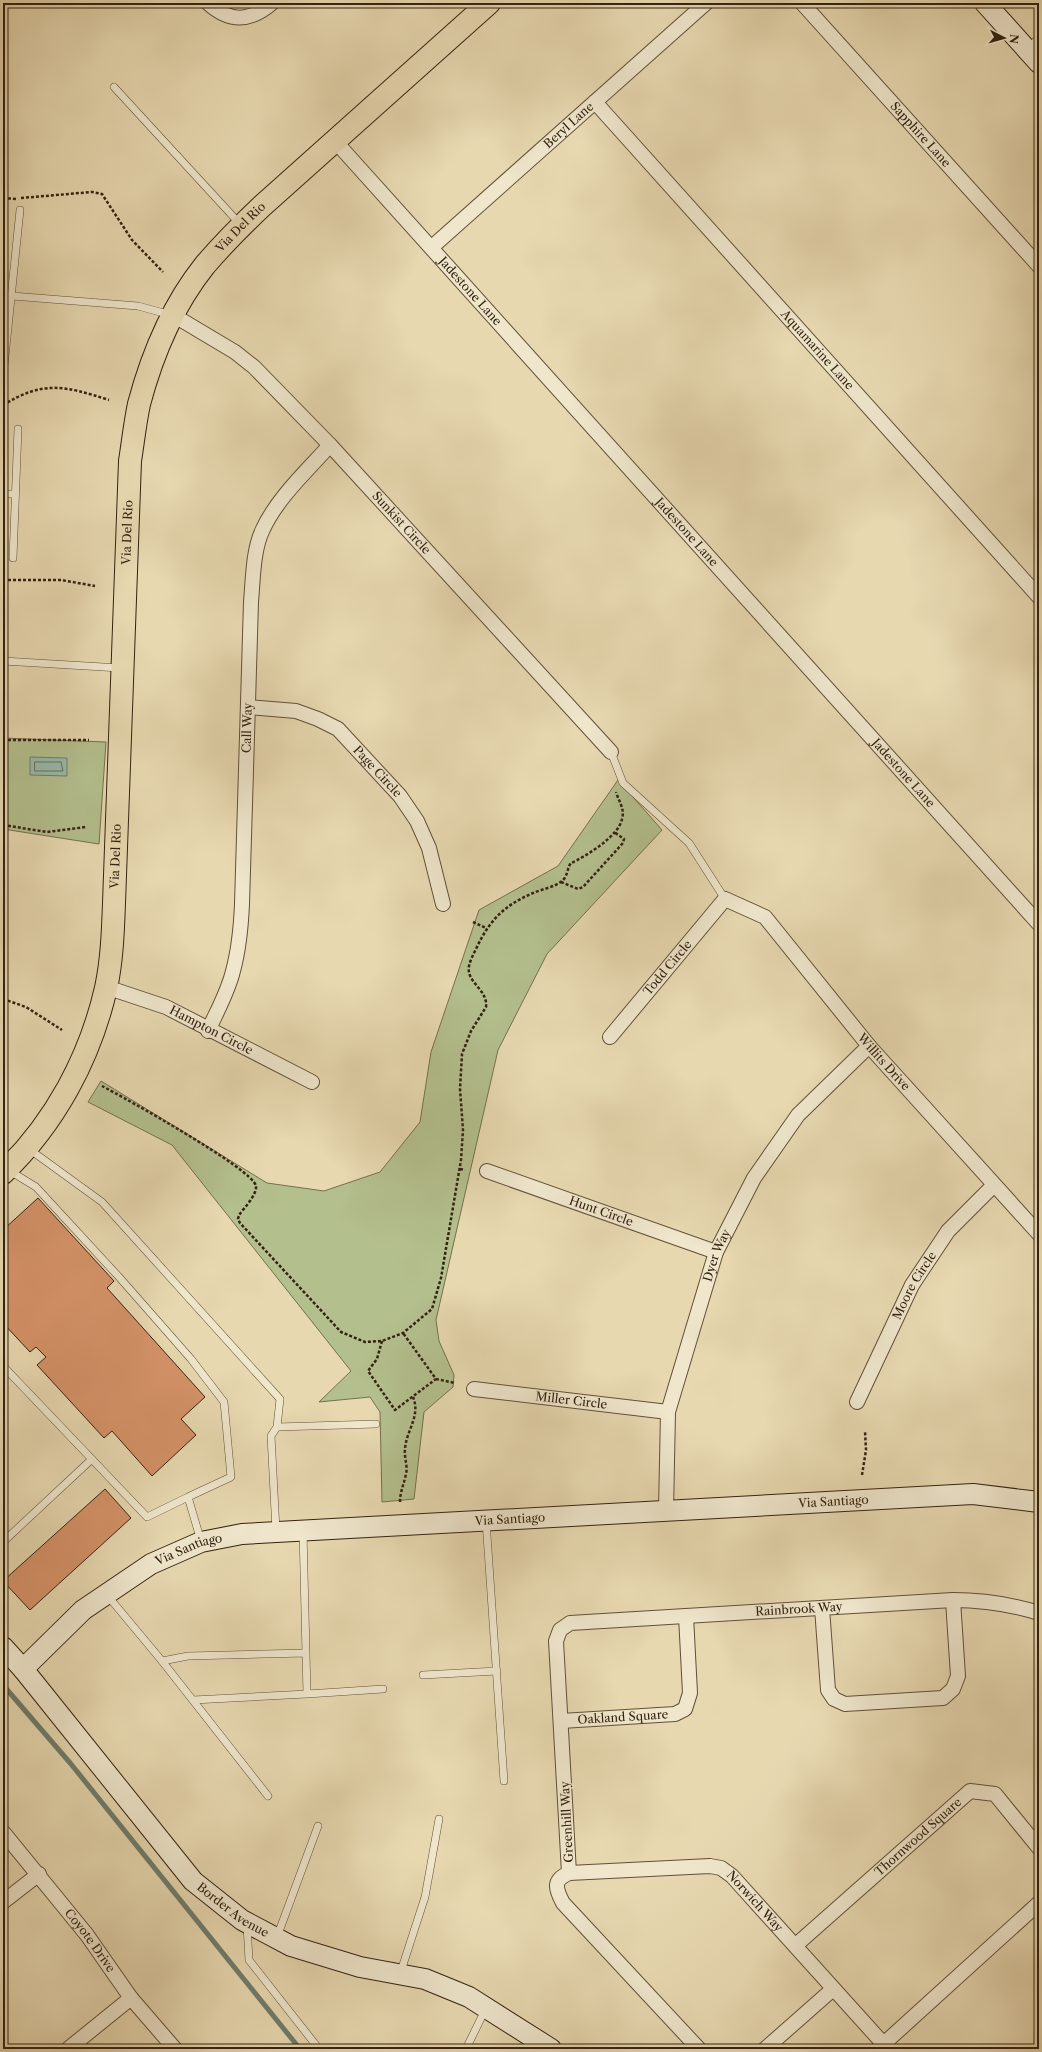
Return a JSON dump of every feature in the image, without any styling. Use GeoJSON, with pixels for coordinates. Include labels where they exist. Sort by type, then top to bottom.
{"type":"FeatureCollection","features":[{"type":"Feature","properties":{"kind":"main road","name":"Via Del Rio"},"geometry":{"type":"LineString","coordinates":[[4,1169],[27,1148],[58,1105],[76,1073],[94,1031],[106,987],[112,945],[130,461],[139,405],[159,346],[173,315],[205,266],[242,226],[489,3]]}},
{"type":"Feature","properties":{"kind":"street"},"geometry":{"type":"LineString","coordinates":[[208,3],[227,16],[246,19],[262,12],[272,3]]}},
{"type":"Feature","properties":{"kind":"street","name":"Beryl Lane"},"geometry":{"type":"LineString","coordinates":[[432,247],[706,3]]}},
{"type":"Feature","properties":{"kind":"street","name":"Sapphire Lane"},"geometry":{"type":"LineString","coordinates":[[802,3],[1039,266]]}},
{"type":"Feature","properties":{"kind":"street"},"geometry":{"type":"LineString","coordinates":[[985,3],[1035,50]]}},
{"type":"Feature","properties":{"kind":"street","name":"Aquamarine Lane"},"geometry":{"type":"LineString","coordinates":[[595,102],[1039,598]]}},
{"type":"Feature","properties":{"kind":"street","name":"Jadestone Lane"},"geometry":{"type":"LineString","coordinates":[[335,141],[432,247],[1039,924]]}},
{"type":"Feature","properties":{"kind":"street","name":"Sunkist Circle"},"geometry":{"type":"LineString","coordinates":[[173,315],[235,352],[254,367],[330,445],[611,752]]}},
{"type":"Feature","properties":{"kind":"street","name":"Call Way"},"geometry":{"type":"LineString","coordinates":[[208,1031],[225,995],[239,948],[249,707],[251,602],[254,564],[262,530],[279,503],[330,445]]}},
{"type":"Feature","properties":{"kind":"street","name":"Page Circle"},"geometry":{"type":"LineString","coordinates":[[249,707],[296,711],[318,719],[338,729],[400,796],[417,820],[429,848],[443,904]]}},
{"type":"Feature","properties":{"kind":"street","name":"Todd Circle"},"geometry":{"type":"LineString","coordinates":[[610,1037],[725,899]]}},
{"type":"Feature","properties":{"kind":"street","name":"Willits Drive"},"geometry":{"type":"LineString","coordinates":[[725,899],[765,917],[869,1046],[1039,1234]]}},
{"type":"Feature","properties":{"kind":"street","name":"Hampton Circle"},"geometry":{"type":"LineString","coordinates":[[106,987],[166,1007],[208,1031],[312,1082]]}},
{"type":"Feature","properties":{"kind":"street","name":"Dyer Way"},"geometry":{"type":"LineString","coordinates":[[666,1511],[668,1412],[716,1252],[754,1178],[798,1115],[869,1046]]}},
{"type":"Feature","properties":{"kind":"street","name":"Hunt Circle"},"geometry":{"type":"LineString","coordinates":[[487,1171],[716,1252]]}},
{"type":"Feature","properties":{"kind":"street","name":"Moore Circle"},"geometry":{"type":"LineString","coordinates":[[857,1402],[912,1285],[948,1231],[994,1185]]}},
{"type":"Feature","properties":{"kind":"street","name":"Miller Circle"},"geometry":{"type":"LineString","coordinates":[[474,1388],[668,1412]]}},
{"type":"Feature","properties":{"kind":"street","name":"Via Santiago"},"geometry":{"type":"LineString","coordinates":[[23,1669],[83,1610],[151,1564],[201,1542],[242,1534],[973,1494],[1039,1502]]}},
{"type":"Feature","properties":{"kind":"street"},"geometry":{"type":"LineString","coordinates":[[822,1608],[828,1690],[834,1699],[845,1704],[943,1698],[954,1689],[958,1676],[953,1600]]}},
{"type":"Feature","properties":{"kind":"street","name":"Rainbrook Way"},"geometry":{"type":"LineString","coordinates":[[560,1630],[570,1623],[953,1600],[999,1603],[1039,1613]]}},
{"type":"Feature","properties":{"kind":"street","name":"Oakland Square"},"geometry":{"type":"LineString","coordinates":[[561,1721],[675,1714],[685,1708],[690,1693],[686,1616]]}},
{"type":"Feature","properties":{"kind":"street","name":"Greenhill Way"},"geometry":{"type":"LineString","coordinates":[[560,1630],[556,1641],[570,1873],[560,1877],[556,1884],[558,1894],[563,1903],[699,2049]]}},
{"type":"Feature","properties":{"kind":"street","name":"Border Avenue"},"geometry":{"type":"LineString","coordinates":[[3,1647],[23,1669],[193,1881],[246,1922],[291,1946],[360,1967],[425,1979],[469,1997],[551,2049]]}},
{"type":"Feature","properties":{"kind":"street","name":"Thornwood Square"},"geometry":{"type":"LineString","coordinates":[[796,1945],[970,1791],[995,1794],[1039,1848]]}},
{"type":"Feature","properties":{"kind":"street","name":"Coyote Drive"},"geometry":{"type":"LineString","coordinates":[[3,1832],[39,1874],[87,1935],[131,1998],[176,2049]]}},
{"type":"Feature","properties":{"kind":"street","name":"Norwich Way"},"geometry":{"type":"LineString","coordinates":[[570,1873],[710,1866],[721,1868],[732,1876],[796,1945],[883,2047]]}},
{"type":"Feature","properties":{"kind":"street"},"geometry":{"type":"LineString","coordinates":[[3,1902],[39,1874]]}},
{"type":"Feature","properties":{"kind":"street"},"geometry":{"type":"LineString","coordinates":[[883,2047],[1039,1903]]}},
{"type":"Feature","properties":{"kind":"street"},"geometry":{"type":"LineString","coordinates":[[765,2049],[833,1989]]}},
{"type":"Feature","properties":{"kind":"street"},"geometry":{"type":"LineString","coordinates":[[68,2049],[131,1998]]}},
{"type":"Feature","properties":{"kind":"lane"},"geometry":{"type":"LineString","coordinates":[[114,87],[242,226]]}},
{"type":"Feature","properties":{"kind":"lane"},"geometry":{"type":"LineString","coordinates":[[3,376],[20,210]]}},
{"type":"Feature","properties":{"kind":"lane"},"geometry":{"type":"LineString","coordinates":[[12,296],[138,306],[173,315]]}},
{"type":"Feature","properties":{"kind":"lane"},"geometry":{"type":"LineString","coordinates":[[13,558],[14,494],[18,429]]}},
{"type":"Feature","properties":{"kind":"lane"},"geometry":{"type":"LineString","coordinates":[[3,494],[14,494]]}},
{"type":"Feature","properties":{"kind":"lane"},"geometry":{"type":"LineString","coordinates":[[3,661],[123,668]]}},
{"type":"Feature","properties":{"kind":"lane"},"geometry":{"type":"LineString","coordinates":[[611,752],[623,783],[689,843],[725,899]]}},
{"type":"Feature","properties":{"kind":"lane"},"geometry":{"type":"LineString","coordinates":[[3,857],[4,847]]}},
{"type":"Feature","properties":{"kind":"lane"},"geometry":{"type":"LineString","coordinates":[[27,1148],[102,1202],[280,1399],[278,1427],[271,1436],[276,1532]]}},
{"type":"Feature","properties":{"kind":"lane"},"geometry":{"type":"LineString","coordinates":[[3,1366],[147,1517],[231,1477],[224,1402],[186,1354],[36,1187],[4,1169]]}},
{"type":"Feature","properties":{"kind":"lane"},"geometry":{"type":"LineString","coordinates":[[278,1427],[376,1424]]}},
{"type":"Feature","properties":{"kind":"lane"},"geometry":{"type":"LineString","coordinates":[[3,1542],[92,1459]]}},
{"type":"Feature","properties":{"kind":"lane"},"geometry":{"type":"LineString","coordinates":[[188,1497],[201,1542]]}},
{"type":"Feature","properties":{"kind":"lane"},"geometry":{"type":"LineString","coordinates":[[486,1521],[504,1781]]}},
{"type":"Feature","properties":{"kind":"lane"},"geometry":{"type":"LineString","coordinates":[[303,1531],[307,1694]]}},
{"type":"Feature","properties":{"kind":"lane"},"geometry":{"type":"LineString","coordinates":[[106,1593],[194,1700],[268,1796]]}},
{"type":"Feature","properties":{"kind":"lane"},"geometry":{"type":"LineString","coordinates":[[162,1661],[188,1656],[306,1654]]}},
{"type":"Feature","properties":{"kind":"lane"},"geometry":{"type":"LineString","coordinates":[[423,1675],[497,1671]]}},
{"type":"Feature","properties":{"kind":"lane"},"geometry":{"type":"LineString","coordinates":[[194,1700],[383,1689]]}},
{"type":"Feature","properties":{"kind":"lane"},"geometry":{"type":"LineString","coordinates":[[400,1974],[425,1897],[439,1819]]}},
{"type":"Feature","properties":{"kind":"lane"},"geometry":{"type":"LineString","coordinates":[[277,1939],[318,1826]]}},
{"type":"Feature","properties":{"kind":"lane"},"geometry":{"type":"LineString","coordinates":[[246,1922],[249,1960],[319,2049]]}},
{"type":"Feature","properties":{"kind":"lane"},"geometry":{"type":"LineString","coordinates":[[466,2049],[486,2008]]}},
{"type":"Feature","properties":{"kind":"path"},"geometry":{"type":"LineString","coordinates":[[3,198],[92,192],[102,194],[132,240],[163,272]]}},
{"type":"Feature","properties":{"kind":"path"},"geometry":{"type":"LineString","coordinates":[[3,405],[24,394],[49,387],[72,389],[109,400]]}},
{"type":"Feature","properties":{"kind":"path"},"geometry":{"type":"LineString","coordinates":[[3,580],[61,580],[95,586]]}},
{"type":"Feature","properties":{"kind":"path"},"geometry":{"type":"LineString","coordinates":[[3,740],[89,740]]}},
{"type":"Feature","properties":{"kind":"path"},"geometry":{"type":"LineString","coordinates":[[102,1086],[170,1124],[242,1171],[256,1187],[249,1202],[239,1215],[238,1219],[240,1223],[341,1332],[359,1341],[373,1343],[403,1333],[432,1309],[441,1278],[460,1169],[463,1130],[460,1099],[462,1054],[471,1031],[486,1007],[484,994],[472,979],[469,969],[486,928],[498,916],[522,898],[561,882],[566,876],[571,863],[595,850],[614,832],[622,820],[623,812],[622,805],[615,791],[615,784]]}},
{"type":"Feature","properties":{"kind":"path"},"geometry":{"type":"LineString","coordinates":[[3,825],[47,832],[86,827]]}},
{"type":"Feature","properties":{"kind":"path"},"geometry":{"type":"LineString","coordinates":[[561,882],[578,889],[583,887],[623,844],[624,839],[614,832]]}},
{"type":"Feature","properties":{"kind":"path"},"geometry":{"type":"LineString","coordinates":[[473,922],[486,928]]}},
{"type":"Feature","properties":{"kind":"path"},"geometry":{"type":"LineString","coordinates":[[3,999],[26,1007],[62,1030]]}},
{"type":"Feature","properties":{"kind":"path"},"geometry":{"type":"LineString","coordinates":[[460,1169],[465,1170]]}},
{"type":"Feature","properties":{"kind":"path"},"geometry":{"type":"LineString","coordinates":[[403,1333],[436,1379],[455,1383]]}},
{"type":"Feature","properties":{"kind":"path"},"geometry":{"type":"LineString","coordinates":[[382,1341],[377,1359],[368,1371],[396,1410],[436,1379]]}},
{"type":"Feature","properties":{"kind":"path"},"geometry":{"type":"LineString","coordinates":[[400,1502],[401,1490],[406,1474],[405,1450],[416,1407],[413,1397]]}},
{"type":"Feature","properties":{"kind":"path"},"geometry":{"type":"LineString","coordinates":[[862,1475],[866,1450],[865,1431]]}},
{"type":"Feature","properties":{"kind":"green space"},"geometry":{"type":"Polygon","coordinates":[[[3,738],[106,742],[99,844],[3,829],[3,738]]]}},
{"type":"Feature","properties":{"kind":"green space"},"geometry":{"type":"Polygon","coordinates":[[[618,780],[662,830],[547,954],[498,1050],[436,1320],[439,1341],[454,1375],[453,1387],[424,1412],[414,1499],[382,1502],[380,1412],[370,1397],[319,1402],[351,1371],[172,1145],[88,1102],[101,1081],[267,1183],[324,1191],[380,1172],[420,1122],[431,1052],[479,910],[558,866],[618,780]]]}},
{"type":"Feature","properties":{"kind":"water"},"geometry":{"type":"Polygon","coordinates":[[[30,757],[67,758],[67,776],[30,775],[30,757]]]}},
{"type":"Feature","properties":{"kind":"building"},"geometry":{"type":"Polygon","coordinates":[[[38,1198],[114,1281],[107,1288],[205,1397],[181,1419],[196,1435],[152,1476],[112,1431],[104,1438],[37,1365],[46,1357],[36,1347],[30,1352],[3,1323],[3,1230],[38,1198]]]}},
{"type":"Feature","properties":{"kind":"building"},"geometry":{"type":"Polygon","coordinates":[[[105,1489],[131,1518],[30,1610],[3,1581],[105,1489]]]}},
{"type":"Feature","properties":{"kind":"waterway"},"geometry":{"type":"LineString","coordinates":[[3,1685],[71,1764],[300,2049]]}}]}
